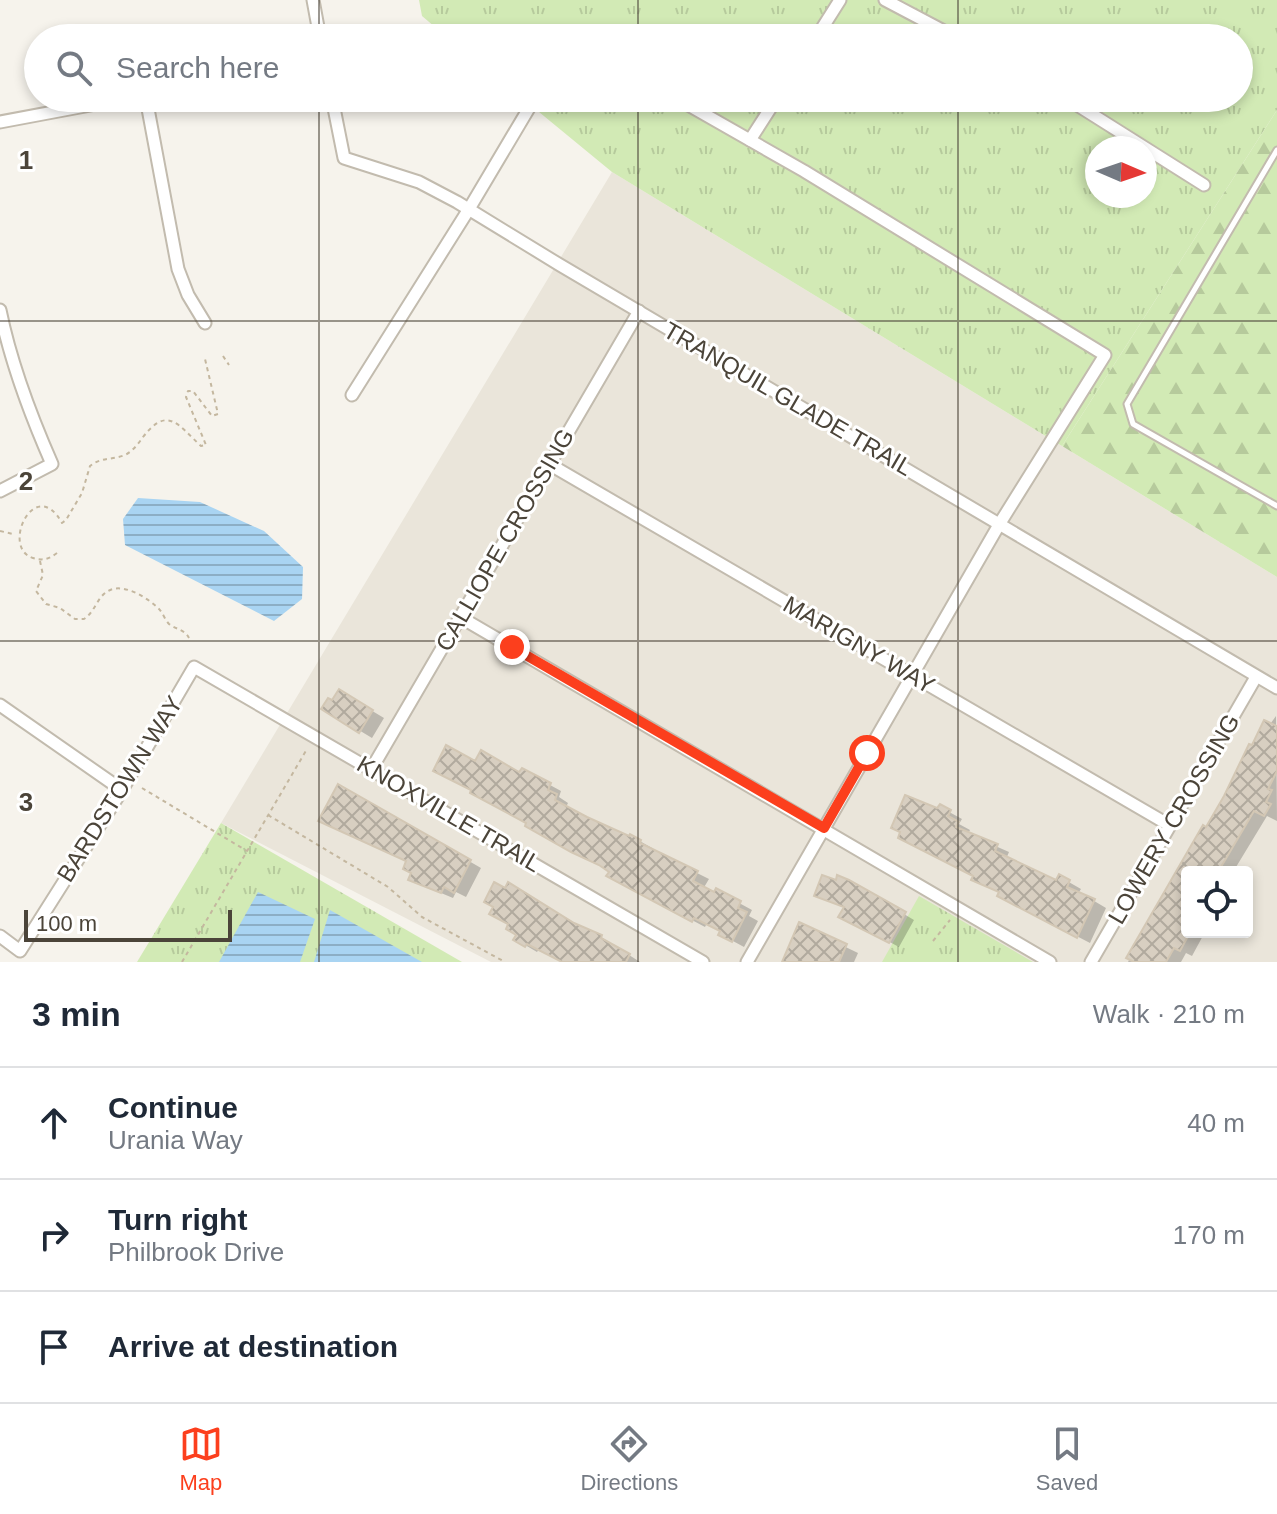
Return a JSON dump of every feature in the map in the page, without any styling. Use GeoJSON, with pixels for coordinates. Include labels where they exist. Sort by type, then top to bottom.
{"type":"FeatureCollection","features":[{"type":"Feature","properties":{"kind":"street"},"geometry":{"type":"LineString","coordinates":[[313,0],[317,24]]}},
{"type":"Feature","properties":{"kind":"street"},"geometry":{"type":"LineString","coordinates":[[825,24],[840,0]]}},
{"type":"Feature","properties":{"kind":"street"},"geometry":{"type":"LineString","coordinates":[[885,0],[930,24]]}},
{"type":"Feature","properties":{"kind":"street"},"geometry":{"type":"LineString","coordinates":[[0,122],[53,112]]}},
{"type":"Feature","properties":{"kind":"street"},"geometry":{"type":"LineString","coordinates":[[149,112],[178,269],[188,295],[205,323]]}},
{"type":"Feature","properties":{"kind":"street","name":"TRANQUIL GLADE TRAIL"},"geometry":{"type":"LineString","coordinates":[[335,112],[344,158],[419,182],[469,209],[1277,688]]}},
{"type":"Feature","properties":{"kind":"street"},"geometry":{"type":"LineString","coordinates":[[352,395],[527,112]]}},
{"type":"Feature","properties":{"kind":"street"},"geometry":{"type":"LineString","coordinates":[[701,112],[1105,355],[1000,523],[747,962]]}},
{"type":"Feature","properties":{"kind":"street"},"geometry":{"type":"LineString","coordinates":[[750,140],[768,112]]}},
{"type":"Feature","properties":{"kind":"street"},"geometry":{"type":"LineString","coordinates":[[1088,112],[1204,185]]}},
{"type":"Feature","properties":{"kind":"street"},"geometry":{"type":"LineString","coordinates":[[0,310],[21,388],[52,464],[0,491]]}},
{"type":"Feature","properties":{"kind":"street","name":"CALLIOPE CROSSING"},"geometry":{"type":"LineString","coordinates":[[372,768],[639,311]]}},
{"type":"Feature","properties":{"kind":"street","name":"MARIGNY WAY"},"geometry":{"type":"LineString","coordinates":[[549,464],[1169,825]]}},
{"type":"Feature","properties":{"kind":"street"},"geometry":{"type":"LineString","coordinates":[[460,617],[1050,962]]}},
{"type":"Feature","properties":{"kind":"street","name":"KNOXVILLE TRAIL"},"geometry":{"type":"LineString","coordinates":[[194,667],[703,962]]}},
{"type":"Feature","properties":{"kind":"street","name":"BARDSTOWN WAY"},"geometry":{"type":"LineString","coordinates":[[0,936],[20,951],[122,790],[194,667]]}},
{"type":"Feature","properties":{"kind":"street","name":"LOWERY CROSSING"},"geometry":{"type":"LineString","coordinates":[[1091,962],[1256,677]]}},
{"type":"Feature","properties":{"kind":"street"},"geometry":{"type":"LineString","coordinates":[[0,705],[122,790]]}},
{"type":"Feature","properties":{"kind":"lane"},"geometry":{"type":"LineString","coordinates":[[1277,150],[1127,404],[1133,424],[1277,506]]}},
{"type":"Feature","properties":{"kind":"path"},"geometry":{"type":"LineString","coordinates":[[223,356],[229,365]]}},
{"type":"Feature","properties":{"kind":"path"},"geometry":{"type":"LineString","coordinates":[[18,518],[23,512],[39,507],[54,512],[62,523],[82,493],[86,474],[95,462],[131,451],[155,423],[164,418],[174,422],[205,447],[186,397],[188,391],[193,391],[212,416],[218,414],[205,359]]}},
{"type":"Feature","properties":{"kind":"path"},"geometry":{"type":"LineString","coordinates":[[14,526],[13,534],[19,550],[26,556],[40,560],[57,553]]}},
{"type":"Feature","properties":{"kind":"path"},"geometry":{"type":"LineString","coordinates":[[0,531],[13,534]]}},
{"type":"Feature","properties":{"kind":"path"},"geometry":{"type":"LineString","coordinates":[[40,560],[43,575],[36,591],[46,604],[60,608],[79,620],[88,617],[107,591],[122,589],[161,610],[170,624],[185,632],[189,638]]}},
{"type":"Feature","properties":{"kind":"path"},"geometry":{"type":"LineString","coordinates":[[182,962],[308,748]]}},
{"type":"Feature","properties":{"kind":"path"},"geometry":{"type":"LineString","coordinates":[[142,788],[247,851]]}},
{"type":"Feature","properties":{"kind":"path"},"geometry":{"type":"LineString","coordinates":[[268,815],[388,887],[422,917],[505,962]]}},
{"type":"Feature","properties":{"kind":"path"},"geometry":{"type":"LineString","coordinates":[[933,941],[951,919]]}},
{"type":"Feature","properties":{"kind":"shaded area"},"geometry":{"type":"Polygon","coordinates":[[[612,172],[1277,577],[1277,962],[491,962],[221,823],[612,172]]]}},
{"type":"Feature","properties":{"kind":"green space"},"geometry":{"type":"Polygon","coordinates":[[[419,0],[1277,0],[1277,110],[1062,446],[612,172],[539,112],[1253,112],[1253,24],[431,24],[422,16],[419,0]]]}},
{"type":"Feature","properties":{"kind":"green space"},"geometry":{"type":"Polygon","coordinates":[[[1277,110],[1277,577],[1062,446],[1277,110]]]}},
{"type":"Feature","properties":{"kind":"green space"},"geometry":{"type":"Polygon","coordinates":[[[221,823],[462,962],[137,962],[221,823]]]}},
{"type":"Feature","properties":{"kind":"green space"},"geometry":{"type":"Polygon","coordinates":[[[919,896],[1033,962],[882,962],[919,896]]]}},
{"type":"Feature","properties":{"kind":"water"},"geometry":{"type":"Polygon","coordinates":[[[138,498],[200,502],[264,531],[303,567],[302,599],[274,621],[125,545],[123,519],[138,498]]]}},
{"type":"Feature","properties":{"kind":"water"},"geometry":{"type":"Polygon","coordinates":[[[258,892],[315,919],[300,962],[219,962],[258,892]]]}},
{"type":"Feature","properties":{"kind":"water"},"geometry":{"type":"Polygon","coordinates":[[[330,910],[422,962],[314,962],[330,910]]]}},
{"type":"Feature","properties":{"kind":"building"},"geometry":{"type":"Polygon","coordinates":[[[339,689],[373,710],[359,733],[321,709],[339,689]]]}},
{"type":"Feature","properties":{"kind":"building"},"geometry":{"type":"Polygon","coordinates":[[[1264,720],[1277,726],[1277,771],[1268,789],[1272,790],[1266,802],[1271,804],[1264,816],[1254,811],[1222,866],[1181,866],[1181,938],[1187,938],[1180,951],[1174,948],[1166,962],[1134,962],[1126,958],[1203,825],[1206,827],[1224,796],[1249,744],[1252,745],[1264,720]]]}},
{"type":"Feature","properties":{"kind":"building"},"geometry":{"type":"Polygon","coordinates":[[[446,745],[475,761],[481,750],[519,772],[522,768],[551,783],[548,790],[557,794],[555,800],[630,834],[641,840],[640,843],[698,871],[693,881],[741,901],[738,908],[747,912],[732,942],[718,935],[720,931],[694,918],[692,922],[606,876],[609,872],[599,865],[525,826],[526,823],[470,793],[471,790],[433,771],[446,745]]]}},
{"type":"Feature","properties":{"kind":"building"},"geometry":{"type":"Polygon","coordinates":[[[338,784],[471,860],[454,893],[444,887],[441,893],[408,880],[411,873],[403,869],[406,861],[318,821],[338,784]]]}},
{"type":"Feature","properties":{"kind":"building"},"geometry":{"type":"Polygon","coordinates":[[[905,795],[937,808],[940,804],[951,810],[948,816],[959,822],[956,827],[998,844],[995,851],[1056,880],[1059,874],[1070,880],[1067,887],[1095,899],[1077,938],[997,896],[999,892],[971,880],[973,876],[898,838],[900,832],[891,828],[905,795]]]}},
{"type":"Feature","properties":{"kind":"building"},"geometry":{"type":"Polygon","coordinates":[[[822,875],[836,880],[837,875],[849,880],[906,912],[889,943],[838,917],[844,907],[814,896],[822,875]]]}},
{"type":"Feature","properties":{"kind":"building"},"geometry":{"type":"Polygon","coordinates":[[[494,882],[505,888],[508,882],[574,923],[602,935],[601,938],[630,954],[626,962],[562,962],[513,940],[516,935],[506,929],[508,924],[489,914],[493,907],[484,902],[494,882]]]}},
{"type":"Feature","properties":{"kind":"building"},"geometry":{"type":"Polygon","coordinates":[[[799,922],[847,944],[839,962],[782,962],[799,922]]]}},
{"type":"Feature","properties":{"kind":"route"},"geometry":{"type":"LineString","coordinates":[[512,647],[824,828],[867,753]]}}]}
